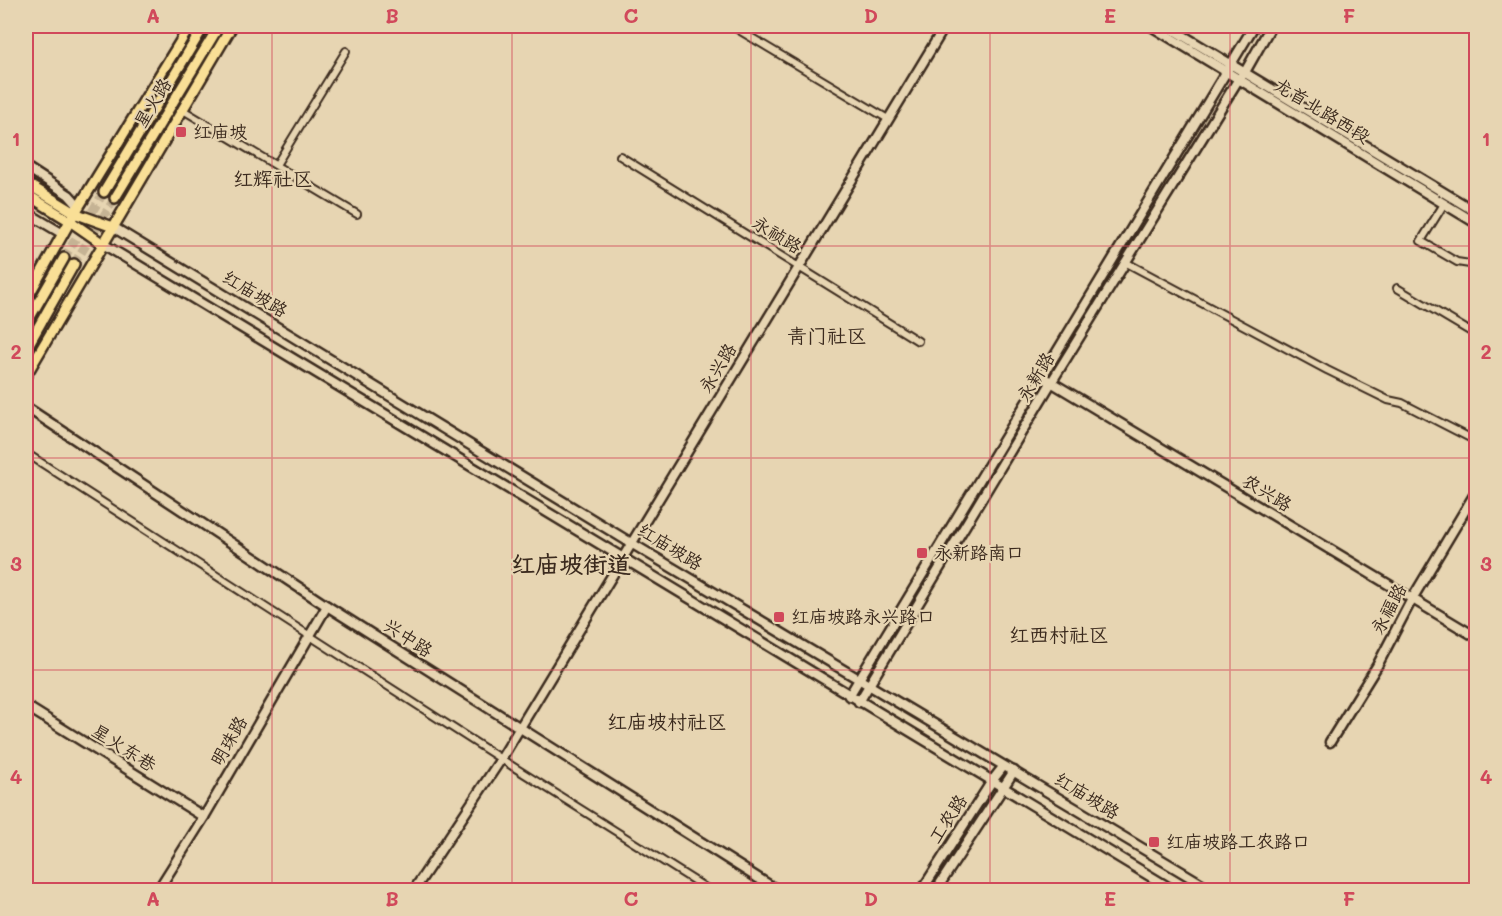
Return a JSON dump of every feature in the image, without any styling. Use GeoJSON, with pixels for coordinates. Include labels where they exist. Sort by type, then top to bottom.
{"type":"FeatureCollection","features":[{"type":"Feature","properties":{"kind":"main road"},"geometry":{"type":"LineString","coordinates":[[26,300],[63,234],[190,26]]}},
{"type":"Feature","properties":{"kind":"main road","name":"星火路"},"geometry":{"type":"LineString","coordinates":[[104,192],[204,26]]}},
{"type":"Feature","properties":{"kind":"main road","name":"星火路"},"geometry":{"type":"LineString","coordinates":[[115,198],[219,26]]}},
{"type":"Feature","properties":{"kind":"main road"},"geometry":{"type":"LineString","coordinates":[[26,375],[232,26]]}},
{"type":"Feature","properties":{"kind":"main road","name":"永兴路"},"geometry":{"type":"LineString","coordinates":[[414,891],[501,759],[945,26]]}},
{"type":"Feature","properties":{"kind":"main road","name":"龙首北路西段"},"geometry":{"type":"LineString","coordinates":[[1151,26],[1228,68],[1245,72],[1476,212]]}},
{"type":"Feature","properties":{"kind":"main road","name":"龙首北路西段"},"geometry":{"type":"LineString","coordinates":[[1167,26],[1228,68],[1238,80],[1476,223]]}},
{"type":"Feature","properties":{"kind":"main road","name":"永新路"},"geometry":{"type":"LineString","coordinates":[[849,696],[1254,26]]}},
{"type":"Feature","properties":{"kind":"main road","name":"永新路"},"geometry":{"type":"LineString","coordinates":[[860,702],[1051,382],[1245,72],[1271,26]]}},
{"type":"Feature","properties":{"kind":"main road"},"geometry":{"type":"LineString","coordinates":[[26,167],[69,195],[77,204],[74,217]]}},
{"type":"Feature","properties":{"kind":"main road"},"geometry":{"type":"LineString","coordinates":[[26,183],[74,217],[104,244]]}},
{"type":"Feature","properties":{"kind":"main road"},"geometry":{"type":"LineString","coordinates":[[26,194],[74,217],[113,227]]}},
{"type":"Feature","properties":{"kind":"main road"},"geometry":{"type":"LineString","coordinates":[[26,212],[63,234]]}},
{"type":"Feature","properties":{"kind":"main road","name":"红庙坡路"},"geometry":{"type":"LineString","coordinates":[[113,227],[631,543],[1212,891]]}},
{"type":"Feature","properties":{"kind":"main road","name":"红庙坡路"},"geometry":{"type":"LineString","coordinates":[[104,244],[1173,891]]}},
{"type":"Feature","properties":{"kind":"main road"},"geometry":{"type":"LineString","coordinates":[[26,324],[64,258]]}},
{"type":"Feature","properties":{"kind":"main road"},"geometry":{"type":"LineString","coordinates":[[26,349],[74,264]]}},
{"type":"Feature","properties":{"kind":"main road","name":"农兴路"},"geometry":{"type":"LineString","coordinates":[[1041,376],[1476,637]]}},
{"type":"Feature","properties":{"kind":"main road","name":"兴中路"},"geometry":{"type":"LineString","coordinates":[[26,407],[327,606],[777,891]]}},
{"type":"Feature","properties":{"kind":"main road","name":"永福路"},"geometry":{"type":"LineString","coordinates":[[1330,742],[1377,666],[1412,599],[1476,492]]}},
{"type":"Feature","properties":{"kind":"main road","name":"明珠路"},"geometry":{"type":"LineString","coordinates":[[158,891],[204,818],[327,606]]}},
{"type":"Feature","properties":{"kind":"main road","name":"星火东巷"},"geometry":{"type":"LineString","coordinates":[[26,706],[204,818]]}},
{"type":"Feature","properties":{"kind":"main road","name":"工农路"},"geometry":{"type":"LineString","coordinates":[[922,891],[992,781],[1004,767]]}},
{"type":"Feature","properties":{"kind":"main road","name":"工农路"},"geometry":{"type":"LineString","coordinates":[[936,891],[1014,771]]}},
{"type":"Feature","properties":{"kind":"street"},"geometry":{"type":"LineString","coordinates":[[732,26],[888,118]]}},
{"type":"Feature","properties":{"kind":"street"},"geometry":{"type":"LineString","coordinates":[[276,165],[345,51]]}},
{"type":"Feature","properties":{"kind":"street"},"geometry":{"type":"LineString","coordinates":[[183,110],[357,214]]}},
{"type":"Feature","properties":{"kind":"street","name":"永祯路"},"geometry":{"type":"LineString","coordinates":[[620,156],[918,341]]}},
{"type":"Feature","properties":{"kind":"street"},"geometry":{"type":"LineString","coordinates":[[1444,204],[1421,241],[1457,262],[1476,265]]}},
{"type":"Feature","properties":{"kind":"street"},"geometry":{"type":"LineString","coordinates":[[1125,262],[1327,370],[1388,400],[1402,403],[1476,441]]}},
{"type":"Feature","properties":{"kind":"street"},"geometry":{"type":"LineString","coordinates":[[1396,288],[1476,335]]}},
{"type":"Feature","properties":{"kind":"street"},"geometry":{"type":"LineString","coordinates":[[26,453],[709,891]]}},
{"type":"Feature","properties":{"kind":"tunnel"},"geometry":{"type":"LineString","coordinates":[[64,258],[104,192]]}},
{"type":"Feature","properties":{"kind":"tunnel"},"geometry":{"type":"LineString","coordinates":[[74,264],[115,198]]}},
{"type":"Feature","properties":{"kind":"place","name":"红庙坡"},"geometry":{"type":"Point","coordinates":[181,132]}},
{"type":"Feature","properties":{"kind":"place","name":"永新路南口"},"geometry":{"type":"Point","coordinates":[922,553]}},
{"type":"Feature","properties":{"kind":"place","name":"红庙坡路永兴路口"},"geometry":{"type":"Point","coordinates":[779,617]}},
{"type":"Feature","properties":{"kind":"place","name":"红庙坡路工农路口"},"geometry":{"type":"Point","coordinates":[1154,842]}},
{"type":"Feature","properties":{"kind":"district","name":"红辉社区"},"geometry":{"type":"Point","coordinates":[273,179]}},
{"type":"Feature","properties":{"kind":"district","name":"青门社区"},"geometry":{"type":"Point","coordinates":[827,336]}},
{"type":"Feature","properties":{"kind":"district","name":"红庙坡街道"},"geometry":{"type":"Point","coordinates":[571,565]}},
{"type":"Feature","properties":{"kind":"district","name":"红西村社区"},"geometry":{"type":"Point","coordinates":[1059,635]}},
{"type":"Feature","properties":{"kind":"district","name":"红庙坡村社区"},"geometry":{"type":"Point","coordinates":[667,722]}}]}
